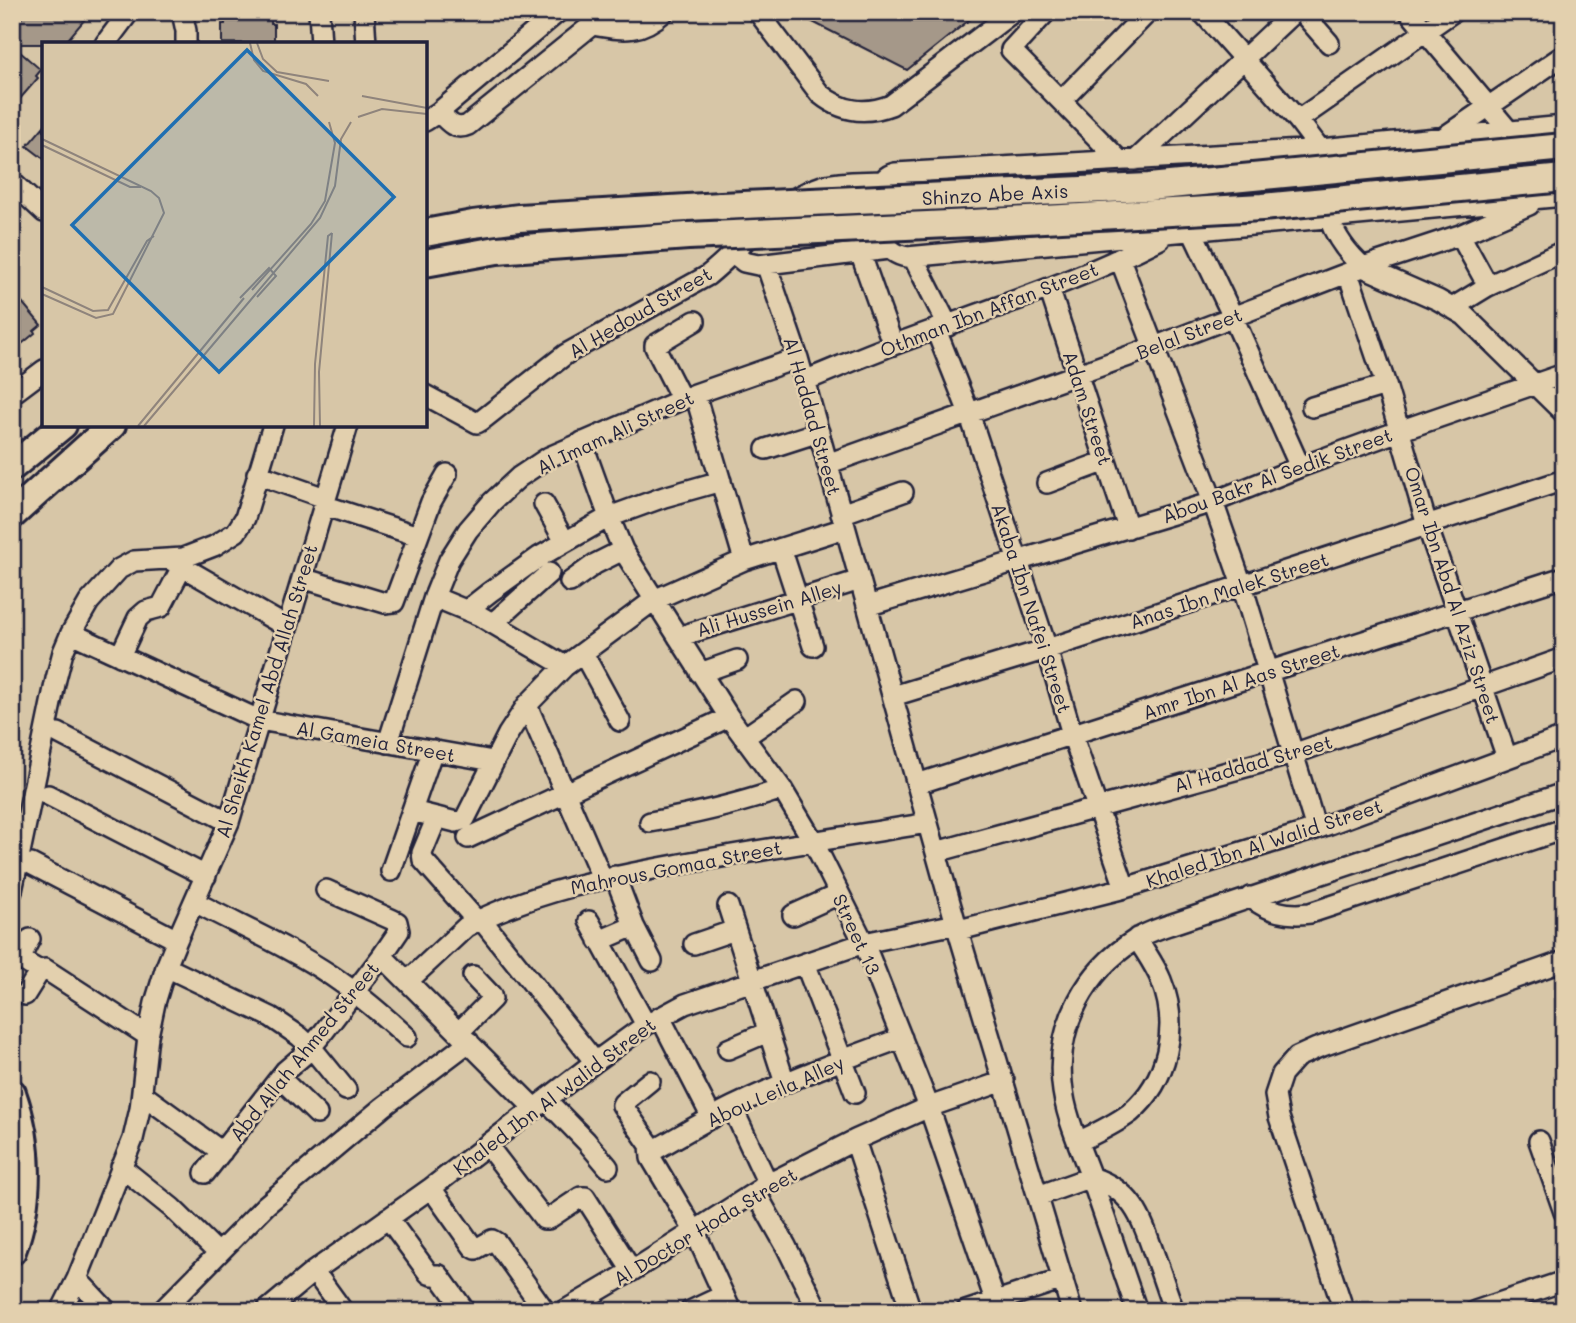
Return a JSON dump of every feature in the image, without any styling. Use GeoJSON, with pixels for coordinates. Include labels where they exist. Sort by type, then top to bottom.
{"type":"FeatureCollection","features":[{"type":"Feature","properties":{"kind":"main road","name":"Shinzo Abe Axis"},"geometry":{"type":"LineString","coordinates":[[427,233],[519,218],[721,205],[1149,187],[1564,147]]}},
{"type":"Feature","properties":{"kind":"main road","name":"Shinzo Abe Axis"},"geometry":{"type":"LineString","coordinates":[[427,263],[497,250],[688,236],[1262,208],[1558,190]]}},
{"type":"Feature","properties":{"kind":"main road"},"geometry":{"type":"LineString","coordinates":[[12,467],[61,427]]}},
{"type":"Feature","properties":{"kind":"main road"},"geometry":{"type":"LineString","coordinates":[[12,515],[110,427]]}},
{"type":"Feature","properties":{"kind":"main road"},"geometry":{"type":"LineString","coordinates":[[12,1093],[22,1128],[26,1174],[21,1220],[12,1251]]}},
{"type":"Feature","properties":{"kind":"street"},"geometry":{"type":"LineString","coordinates":[[106,42],[129,12]]}},
{"type":"Feature","properties":{"kind":"street"},"geometry":{"type":"LineString","coordinates":[[182,12],[186,42]]}},
{"type":"Feature","properties":{"kind":"street"},"geometry":{"type":"LineString","coordinates":[[319,12],[321,42]]}},
{"type":"Feature","properties":{"kind":"street"},"geometry":{"type":"LineString","coordinates":[[364,12],[366,42]]}},
{"type":"Feature","properties":{"kind":"street"},"geometry":{"type":"LineString","coordinates":[[558,12],[432,117],[463,128],[601,19],[622,30],[633,29],[643,27],[664,12]]}},
{"type":"Feature","properties":{"kind":"street"},"geometry":{"type":"LineString","coordinates":[[758,12],[820,94],[842,108],[867,112],[891,105],[1013,12]]}},
{"type":"Feature","properties":{"kind":"street"},"geometry":{"type":"LineString","coordinates":[[1046,12],[1011,50],[1061,101],[1127,153],[1243,58],[1294,12]]}},
{"type":"Feature","properties":{"kind":"street"},"geometry":{"type":"LineString","coordinates":[[1061,101],[1148,12]]}},
{"type":"Feature","properties":{"kind":"street"},"geometry":{"type":"LineString","coordinates":[[1202,12],[1298,120],[1320,149]]}},
{"type":"Feature","properties":{"kind":"street"},"geometry":{"type":"LineString","coordinates":[[1302,12],[1329,43]]}},
{"type":"Feature","properties":{"kind":"street"},"geometry":{"type":"LineString","coordinates":[[1409,12],[1509,131]]}},
{"type":"Feature","properties":{"kind":"street"},"geometry":{"type":"LineString","coordinates":[[1298,120],[1453,12]]}},
{"type":"Feature","properties":{"kind":"street"},"geometry":{"type":"LineString","coordinates":[[1443,138],[1564,55]]}},
{"type":"Feature","properties":{"kind":"street","name":"Al Hedoud Street"},"geometry":{"type":"LineString","coordinates":[[427,396],[477,423],[482,421],[566,354],[698,282],[716,269],[779,209],[807,192],[839,183],[881,181],[895,173],[1127,153],[1320,149],[1564,126]]}},
{"type":"Feature","properties":{"kind":"street"},"geometry":{"type":"LineString","coordinates":[[881,181],[879,191],[882,236],[889,249],[900,256],[913,257],[1329,218],[1558,190]]}},
{"type":"Feature","properties":{"kind":"street"},"geometry":{"type":"LineString","coordinates":[[12,182],[42,210]]}},
{"type":"Feature","properties":{"kind":"street","name":"Belal Street"},"geometry":{"type":"LineString","coordinates":[[827,464],[1154,347],[1356,270],[1460,235],[1558,190]]}},
{"type":"Feature","properties":{"kind":"street"},"geometry":{"type":"LineString","coordinates":[[1329,218],[1338,240],[1354,259],[1356,270],[1452,308],[1474,324],[1564,413]]}},
{"type":"Feature","properties":{"kind":"street"},"geometry":{"type":"LineString","coordinates":[[1192,231],[1300,467]]}},
{"type":"Feature","properties":{"kind":"street","name":"Othman Ibn Affan Street"},"geometry":{"type":"LineString","coordinates":[[804,381],[1049,288],[1120,259],[1172,233]]}},
{"type":"Feature","properties":{"kind":"street"},"geometry":{"type":"LineString","coordinates":[[1460,235],[1488,286]]}},
{"type":"Feature","properties":{"kind":"street"},"geometry":{"type":"LineString","coordinates":[[733,253],[738,259],[751,265],[889,249]]}},
{"type":"Feature","properties":{"kind":"street"},"geometry":{"type":"LineString","coordinates":[[1452,308],[1488,286],[1564,251]]}},
{"type":"Feature","properties":{"kind":"street"},"geometry":{"type":"LineString","coordinates":[[860,252],[893,345]]}},
{"type":"Feature","properties":{"kind":"street","name":"Akaba Ibn Nafei Street"},"geometry":{"type":"LineString","coordinates":[[913,257],[942,328],[1047,649],[1072,734],[1125,888]]}},
{"type":"Feature","properties":{"kind":"street"},"geometry":{"type":"LineString","coordinates":[[1120,259],[1242,585],[1315,829]]}},
{"type":"Feature","properties":{"kind":"street","name":"Al Haddad Street"},"geometry":{"type":"LineString","coordinates":[[766,264],[798,358],[957,927],[1072,1311]]}},
{"type":"Feature","properties":{"kind":"street","name":"Omar Ibn Abd Al Aziz Street"},"geometry":{"type":"LineString","coordinates":[[1356,270],[1427,525],[1507,758]]}},
{"type":"Feature","properties":{"kind":"street","name":"Adam Street"},"geometry":{"type":"LineString","coordinates":[[1049,288],[1128,527]]}},
{"type":"Feature","properties":{"kind":"street"},"geometry":{"type":"LineString","coordinates":[[695,321],[655,347],[688,397],[720,481],[744,560]]}},
{"type":"Feature","properties":{"kind":"street","name":"Al Imam Ali Street"},"geometry":{"type":"LineString","coordinates":[[388,743],[434,597],[449,560],[468,530],[492,502],[519,477],[549,457],[688,397],[798,358]]}},
{"type":"Feature","properties":{"kind":"street"},"geometry":{"type":"LineString","coordinates":[[12,394],[42,372]]}},
{"type":"Feature","properties":{"kind":"street","name":"Abou Bakr Al Sedik Street"},"geometry":{"type":"LineString","coordinates":[[867,606],[1213,502],[1399,430],[1564,374]]}},
{"type":"Feature","properties":{"kind":"street"},"geometry":{"type":"LineString","coordinates":[[1312,407],[1386,385]]}},
{"type":"Feature","properties":{"kind":"street"},"geometry":{"type":"LineString","coordinates":[[120,656],[138,618],[146,611],[161,607],[176,563],[214,546],[236,532],[245,518],[272,427]]}},
{"type":"Feature","properties":{"kind":"street","name":"Al Sheikh Kamel Abd Allah Street"},"geometry":{"type":"LineString","coordinates":[[61,1311],[135,1131],[155,1003],[177,940],[229,822],[347,427]]}},
{"type":"Feature","properties":{"kind":"street"},"geometry":{"type":"LineString","coordinates":[[766,449],[819,432]]}},
{"type":"Feature","properties":{"kind":"street","name":"Street 13"},"geometry":{"type":"LineString","coordinates":[[582,442],[623,550],[729,717],[782,789],[813,841],[864,943],[929,1107],[995,1300]]}},
{"type":"Feature","properties":{"kind":"street"},"geometry":{"type":"LineString","coordinates":[[1047,483],[1106,461]]}},
{"type":"Feature","properties":{"kind":"street"},"geometry":{"type":"LineString","coordinates":[[257,474],[418,536]]}},
{"type":"Feature","properties":{"kind":"street"},"geometry":{"type":"LineString","coordinates":[[302,578],[385,603],[394,602],[431,502],[447,474]]}},
{"type":"Feature","properties":{"kind":"street","name":"Anas Ibn Malek Street"},"geometry":{"type":"LineString","coordinates":[[893,696],[1047,649],[1564,480]]}},
{"type":"Feature","properties":{"kind":"street"},"geometry":{"type":"LineString","coordinates":[[467,610],[514,574],[609,517],[720,481]]}},
{"type":"Feature","properties":{"kind":"street"},"geometry":{"type":"LineString","coordinates":[[412,811],[456,822],[465,819],[508,733],[527,705],[565,666],[654,600],[744,560],[843,521],[903,492]]}},
{"type":"Feature","properties":{"kind":"street"},"geometry":{"type":"LineString","coordinates":[[544,504],[565,542]]}},
{"type":"Feature","properties":{"kind":"street"},"geometry":{"type":"LineString","coordinates":[[780,548],[813,646]]}},
{"type":"Feature","properties":{"kind":"street"},"geometry":{"type":"LineString","coordinates":[[570,582],[595,564],[623,550]]}},
{"type":"Feature","properties":{"kind":"street"},"geometry":{"type":"LineString","coordinates":[[12,891],[63,652],[89,602],[119,569],[134,561],[176,563],[287,627]]}},
{"type":"Feature","properties":{"kind":"street"},"geometry":{"type":"LineString","coordinates":[[493,623],[549,573]]}},
{"type":"Feature","properties":{"kind":"street","name":"Amr Ibn Al Aas Street"},"geometry":{"type":"LineString","coordinates":[[917,784],[1564,577]]}},
{"type":"Feature","properties":{"kind":"street","name":"Ali Hussein Alley"},"geometry":{"type":"LineString","coordinates":[[678,637],[860,580]]}},
{"type":"Feature","properties":{"kind":"street"},"geometry":{"type":"LineString","coordinates":[[434,597],[493,623],[565,666]]}},
{"type":"Feature","properties":{"kind":"street","name":"Al Gameia Street"},"geometry":{"type":"LineString","coordinates":[[71,633],[259,720],[493,761]]}},
{"type":"Feature","properties":{"kind":"street"},"geometry":{"type":"LineString","coordinates":[[583,653],[620,720]]}},
{"type":"Feature","properties":{"kind":"street","name":"Al Haddad Street"},"geometry":{"type":"LineString","coordinates":[[936,852],[1293,754],[1564,658]]}},
{"type":"Feature","properties":{"kind":"street"},"geometry":{"type":"LineString","coordinates":[[700,673],[737,660]]}},
{"type":"Feature","properties":{"kind":"street"},"geometry":{"type":"LineString","coordinates":[[745,737],[797,701]]}},
{"type":"Feature","properties":{"kind":"street"},"geometry":{"type":"LineString","coordinates":[[527,705],[565,793],[652,961]]}},
{"type":"Feature","properties":{"kind":"street"},"geometry":{"type":"LineString","coordinates":[[468,838],[729,717]]}},
{"type":"Feature","properties":{"kind":"street"},"geometry":{"type":"LineString","coordinates":[[58,733],[229,822]]}},
{"type":"Feature","properties":{"kind":"street","name":"Khaled Ibn Al Walid Street"},"geometry":{"type":"LineString","coordinates":[[266,1311],[314,1271],[488,1146],[595,1062],[653,1021],[685,1004],[864,943],[957,927],[1125,888],[1315,829],[1564,737]]}},
{"type":"Feature","properties":{"kind":"street"},"geometry":{"type":"LineString","coordinates":[[391,871],[433,750]]}},
{"type":"Feature","properties":{"kind":"street"},"geometry":{"type":"LineString","coordinates":[[650,822],[726,807],[782,789]]}},
{"type":"Feature","properties":{"kind":"street"},"geometry":{"type":"LineString","coordinates":[[1137,1311],[1070,1118],[1062,1084],[1062,1049],[1070,1015],[1086,985],[1109,958],[1137,938],[1169,925],[1564,793]]}},
{"type":"Feature","properties":{"kind":"street"},"geometry":{"type":"LineString","coordinates":[[48,795],[206,876]]}},
{"type":"Feature","properties":{"kind":"street"},"geometry":{"type":"LineString","coordinates":[[437,817],[422,853],[423,860],[479,920],[595,1062]]}},
{"type":"Feature","properties":{"kind":"street","name":"Mahrous Gomaa Street"},"geometry":{"type":"LineString","coordinates":[[408,981],[466,927],[540,896],[608,877],[928,823]]}},
{"type":"Feature","properties":{"kind":"street"},"geometry":{"type":"LineString","coordinates":[[1250,897],[1279,913],[1310,914],[1564,829]]}},
{"type":"Feature","properties":{"kind":"street"},"geometry":{"type":"LineString","coordinates":[[32,864],[177,940]]}},
{"type":"Feature","properties":{"kind":"street","name":"Abd Allah Ahmed Street"},"geometry":{"type":"LineString","coordinates":[[205,1173],[280,1078],[312,1047],[383,956],[399,931],[397,922],[326,890]]}},
{"type":"Feature","properties":{"kind":"street"},"geometry":{"type":"LineString","coordinates":[[793,915],[839,894]]}},
{"type":"Feature","properties":{"kind":"street"},"geometry":{"type":"LineString","coordinates":[[195,902],[303,958],[355,992],[407,1037]]}},
{"type":"Feature","properties":{"kind":"street"},"geometry":{"type":"LineString","coordinates":[[727,906],[785,1083]]}},
{"type":"Feature","properties":{"kind":"street"},"geometry":{"type":"LineString","coordinates":[[589,921],[599,941],[653,1021],[712,1118]]}},
{"type":"Feature","properties":{"kind":"street"},"geometry":{"type":"LineString","coordinates":[[599,941],[634,926]]}},
{"type":"Feature","properties":{"kind":"street"},"geometry":{"type":"LineString","coordinates":[[694,944],[736,930]]}},
{"type":"Feature","properties":{"kind":"street"},"geometry":{"type":"LineString","coordinates":[[1078,1142],[1119,1121],[1131,1111],[1151,1089],[1165,1062],[1170,1029],[1167,996],[1157,972],[1137,938]]}},
{"type":"Feature","properties":{"kind":"street"},"geometry":{"type":"LineString","coordinates":[[30,939],[22,957],[24,962],[40,971]]}},
{"type":"Feature","properties":{"kind":"street"},"geometry":{"type":"LineString","coordinates":[[383,956],[464,1037],[586,1141],[608,1167]]}},
{"type":"Feature","properties":{"kind":"street"},"geometry":{"type":"LineString","coordinates":[[1344,1311],[1279,1117],[1275,1095],[1282,1074],[1297,1057],[1317,1048],[1564,961]]}},
{"type":"Feature","properties":{"kind":"street"},"geometry":{"type":"LineString","coordinates":[[805,963],[855,1093]]}},
{"type":"Feature","properties":{"kind":"street"},"geometry":{"type":"LineString","coordinates":[[166,967],[271,1017],[292,1031],[312,1047],[346,1090]]}},
{"type":"Feature","properties":{"kind":"street"},"geometry":{"type":"LineString","coordinates":[[25,996],[40,971],[45,969],[148,1036]]}},
{"type":"Feature","properties":{"kind":"street"},"geometry":{"type":"LineString","coordinates":[[174,1307],[218,1253],[266,1205],[464,1037],[492,999],[473,976]]}},
{"type":"Feature","properties":{"kind":"street"},"geometry":{"type":"LineString","coordinates":[[728,1049],[768,1032]]}},
{"type":"Feature","properties":{"kind":"street","name":"Abou Leila Alley"},"geometry":{"type":"LineString","coordinates":[[651,1152],[732,1107],[842,1059],[902,1038]]}},
{"type":"Feature","properties":{"kind":"street"},"geometry":{"type":"LineString","coordinates":[[280,1078],[317,1114]]}},
{"type":"Feature","properties":{"kind":"street"},"geometry":{"type":"LineString","coordinates":[[650,1081],[622,1105],[650,1145],[651,1158],[695,1232],[727,1303],[690,1311]]}},
{"type":"Feature","properties":{"kind":"street","name":"Al Doctor Hoda Street"},"geometry":{"type":"LineString","coordinates":[[564,1311],[762,1188],[855,1140],[929,1107],[1004,1081]]}},
{"type":"Feature","properties":{"kind":"street"},"geometry":{"type":"LineString","coordinates":[[142,1094],[222,1152]]}},
{"type":"Feature","properties":{"kind":"street"},"geometry":{"type":"LineString","coordinates":[[732,1107],[786,1246],[818,1311]]}},
{"type":"Feature","properties":{"kind":"street"},"geometry":{"type":"LineString","coordinates":[[855,1140],[911,1311]]}},
{"type":"Feature","properties":{"kind":"street"},"geometry":{"type":"LineString","coordinates":[[1539,1141],[1564,1212]]}},
{"type":"Feature","properties":{"kind":"street"},"geometry":{"type":"LineString","coordinates":[[488,1146],[544,1219],[585,1197],[632,1271]]}},
{"type":"Feature","properties":{"kind":"street"},"geometry":{"type":"LineString","coordinates":[[121,1167],[172,1208],[218,1253]]}},
{"type":"Feature","properties":{"kind":"street"},"geometry":{"type":"LineString","coordinates":[[1038,1196],[1091,1177],[1121,1192],[1136,1208],[1145,1228],[1174,1311]]}},
{"type":"Feature","properties":{"kind":"street"},"geometry":{"type":"LineString","coordinates":[[431,1188],[472,1248],[478,1248],[492,1240],[497,1243],[545,1311]]}},
{"type":"Feature","properties":{"kind":"street"},"geometry":{"type":"LineString","coordinates":[[388,1218],[429,1274],[439,1275],[465,1311]]}},
{"type":"Feature","properties":{"kind":"street"},"geometry":{"type":"LineString","coordinates":[[314,1271],[343,1311]]}},
{"type":"Feature","properties":{"kind":"street"},"geometry":{"type":"LineString","coordinates":[[76,1279],[107,1311]]}},
{"type":"Feature","properties":{"kind":"street"},"geometry":{"type":"LineString","coordinates":[[966,1311],[1063,1279]]}},
{"type":"Feature","properties":{"kind":"street"},"geometry":{"type":"LineString","coordinates":[[1475,1311],[1564,1281]]}},
{"type":"Feature","properties":{"kind":"building"},"geometry":{"type":"Polygon","coordinates":[[[26,12],[91,12],[66,42],[12,44],[12,29],[26,12]]]}},
{"type":"Feature","properties":{"kind":"building"},"geometry":{"type":"Polygon","coordinates":[[[793,12],[979,12],[907,70],[793,12]]]}},
{"type":"Feature","properties":{"kind":"building"},"geometry":{"type":"Polygon","coordinates":[[[225,15],[271,15],[274,42],[222,42],[222,24],[225,24],[225,15]]]}},
{"type":"Feature","properties":{"kind":"building"},"geometry":{"type":"Polygon","coordinates":[[[12,45],[41,70],[36,76],[38,78],[12,108],[12,45]]]}},
{"type":"Feature","properties":{"kind":"building"},"geometry":{"type":"Polygon","coordinates":[[[42,128],[42,157],[27,146],[42,128]]]}},
{"type":"Feature","properties":{"kind":"building"},"geometry":{"type":"Polygon","coordinates":[[[12,290],[41,325],[12,352],[12,290]]]}}]}
